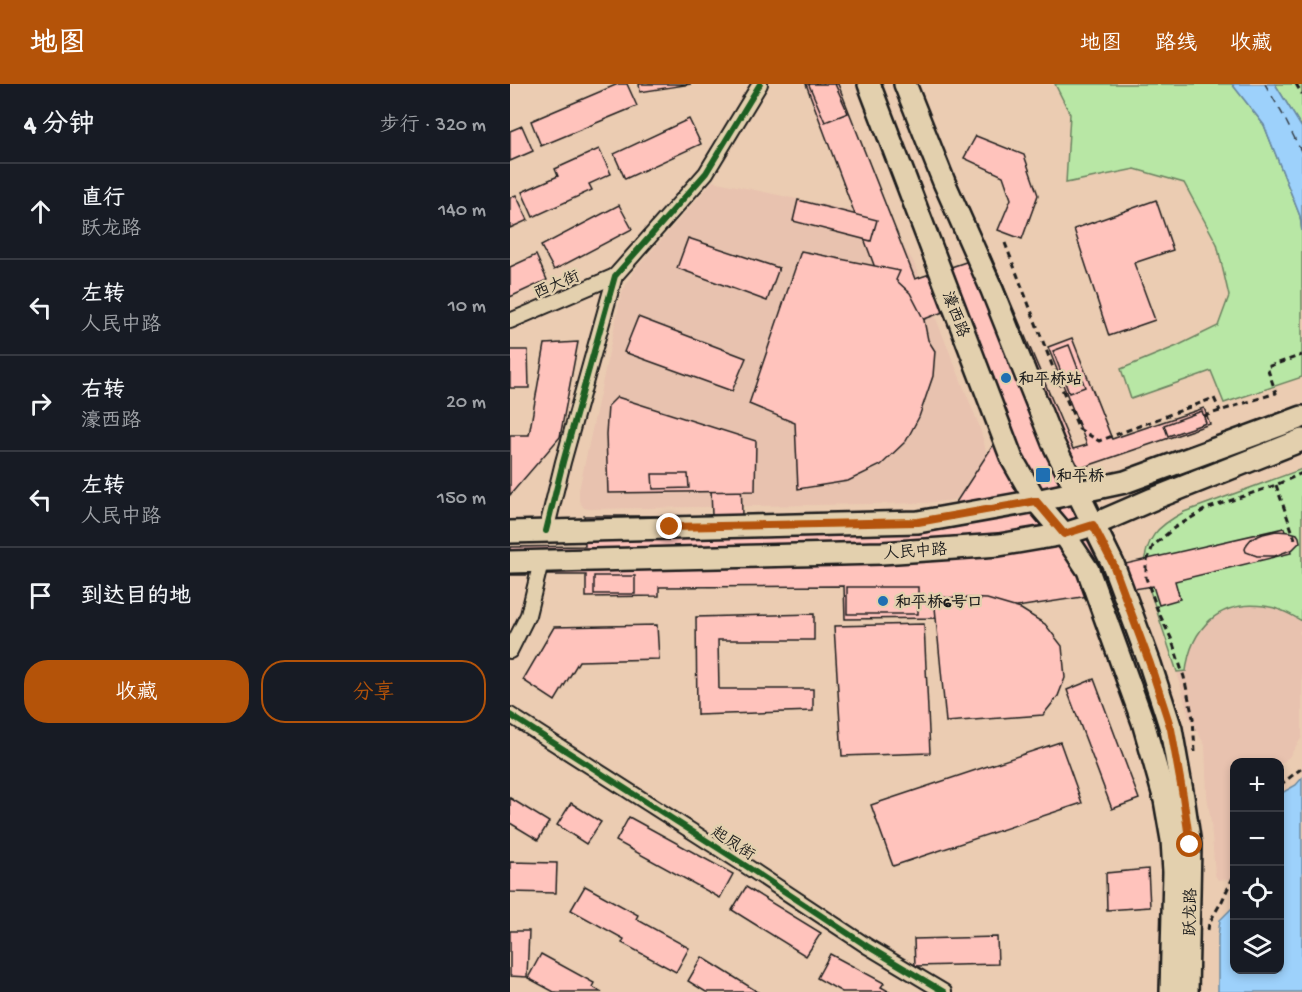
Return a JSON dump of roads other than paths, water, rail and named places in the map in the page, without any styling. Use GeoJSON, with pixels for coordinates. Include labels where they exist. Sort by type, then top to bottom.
{"type":"FeatureCollection","features":[{"type":"Feature","properties":{"kind":"main road","name":"濠西路"},"geometry":{"type":"LineString","coordinates":[[869,84],[1011,459],[1036,501],[1064,534]]}},
{"type":"Feature","properties":{"kind":"main road"},"geometry":{"type":"LineString","coordinates":[[905,84],[944,182],[992,290],[1053,443],[1093,525]]}},
{"type":"Feature","properties":{"kind":"main road","name":"人民中路"},"geometry":{"type":"LineString","coordinates":[[510,532],[918,522],[1125,482],[1301,417]]}},
{"type":"Feature","properties":{"kind":"main road","name":"人民中路"},"geometry":{"type":"LineString","coordinates":[[510,562],[882,553],[999,544],[1064,534],[1093,525],[1302,440]]}},
{"type":"Feature","properties":{"kind":"main road","name":"跃龙路"},"geometry":{"type":"LineString","coordinates":[[1093,525],[1113,564],[1171,729],[1190,845],[1187,992]]}},
{"type":"Feature","properties":{"kind":"main road","name":"跃龙路"},"geometry":{"type":"LineString","coordinates":[[1064,534],[1088,570],[1143,722],[1165,800],[1172,840],[1174,872],[1171,992]]}},
{"type":"Feature","properties":{"kind":"street"},"geometry":{"type":"LineString","coordinates":[[546,531],[615,276],[706,173],[760,84]]}},
{"type":"Feature","properties":{"kind":"street","name":"西大街"},"geometry":{"type":"LineString","coordinates":[[510,321],[615,276]]}},
{"type":"Feature","properties":{"kind":"street"},"geometry":{"type":"LineString","coordinates":[[510,651],[528,615],[541,562]]}},
{"type":"Feature","properties":{"kind":"street","name":"起凤街"},"geometry":{"type":"LineString","coordinates":[[510,714],[867,946],[944,992]]}},
{"type":"Feature","properties":{"kind":"water"},"geometry":{"type":"Polygon","coordinates":[[[1232,84],[1275,84],[1302,128],[1302,232],[1300,216],[1264,125],[1232,84]]]}},
{"type":"Feature","properties":{"kind":"water"},"geometry":{"type":"Polygon","coordinates":[[[1302,778],[1302,992],[1218,992],[1220,920],[1230,910],[1230,974],[1284,974],[1284,792],[1296,785],[1302,778]]]}},
{"type":"Feature","properties":{"kind":"place","name":"和平桥站"},"geometry":{"type":"Point","coordinates":[1006,378]}},
{"type":"Feature","properties":{"kind":"place","name":"和平桥"},"geometry":{"type":"Point","coordinates":[1043,475]}},
{"type":"Feature","properties":{"kind":"place","name":"和平桥6号口"},"geometry":{"type":"Point","coordinates":[883,601]}}]}
